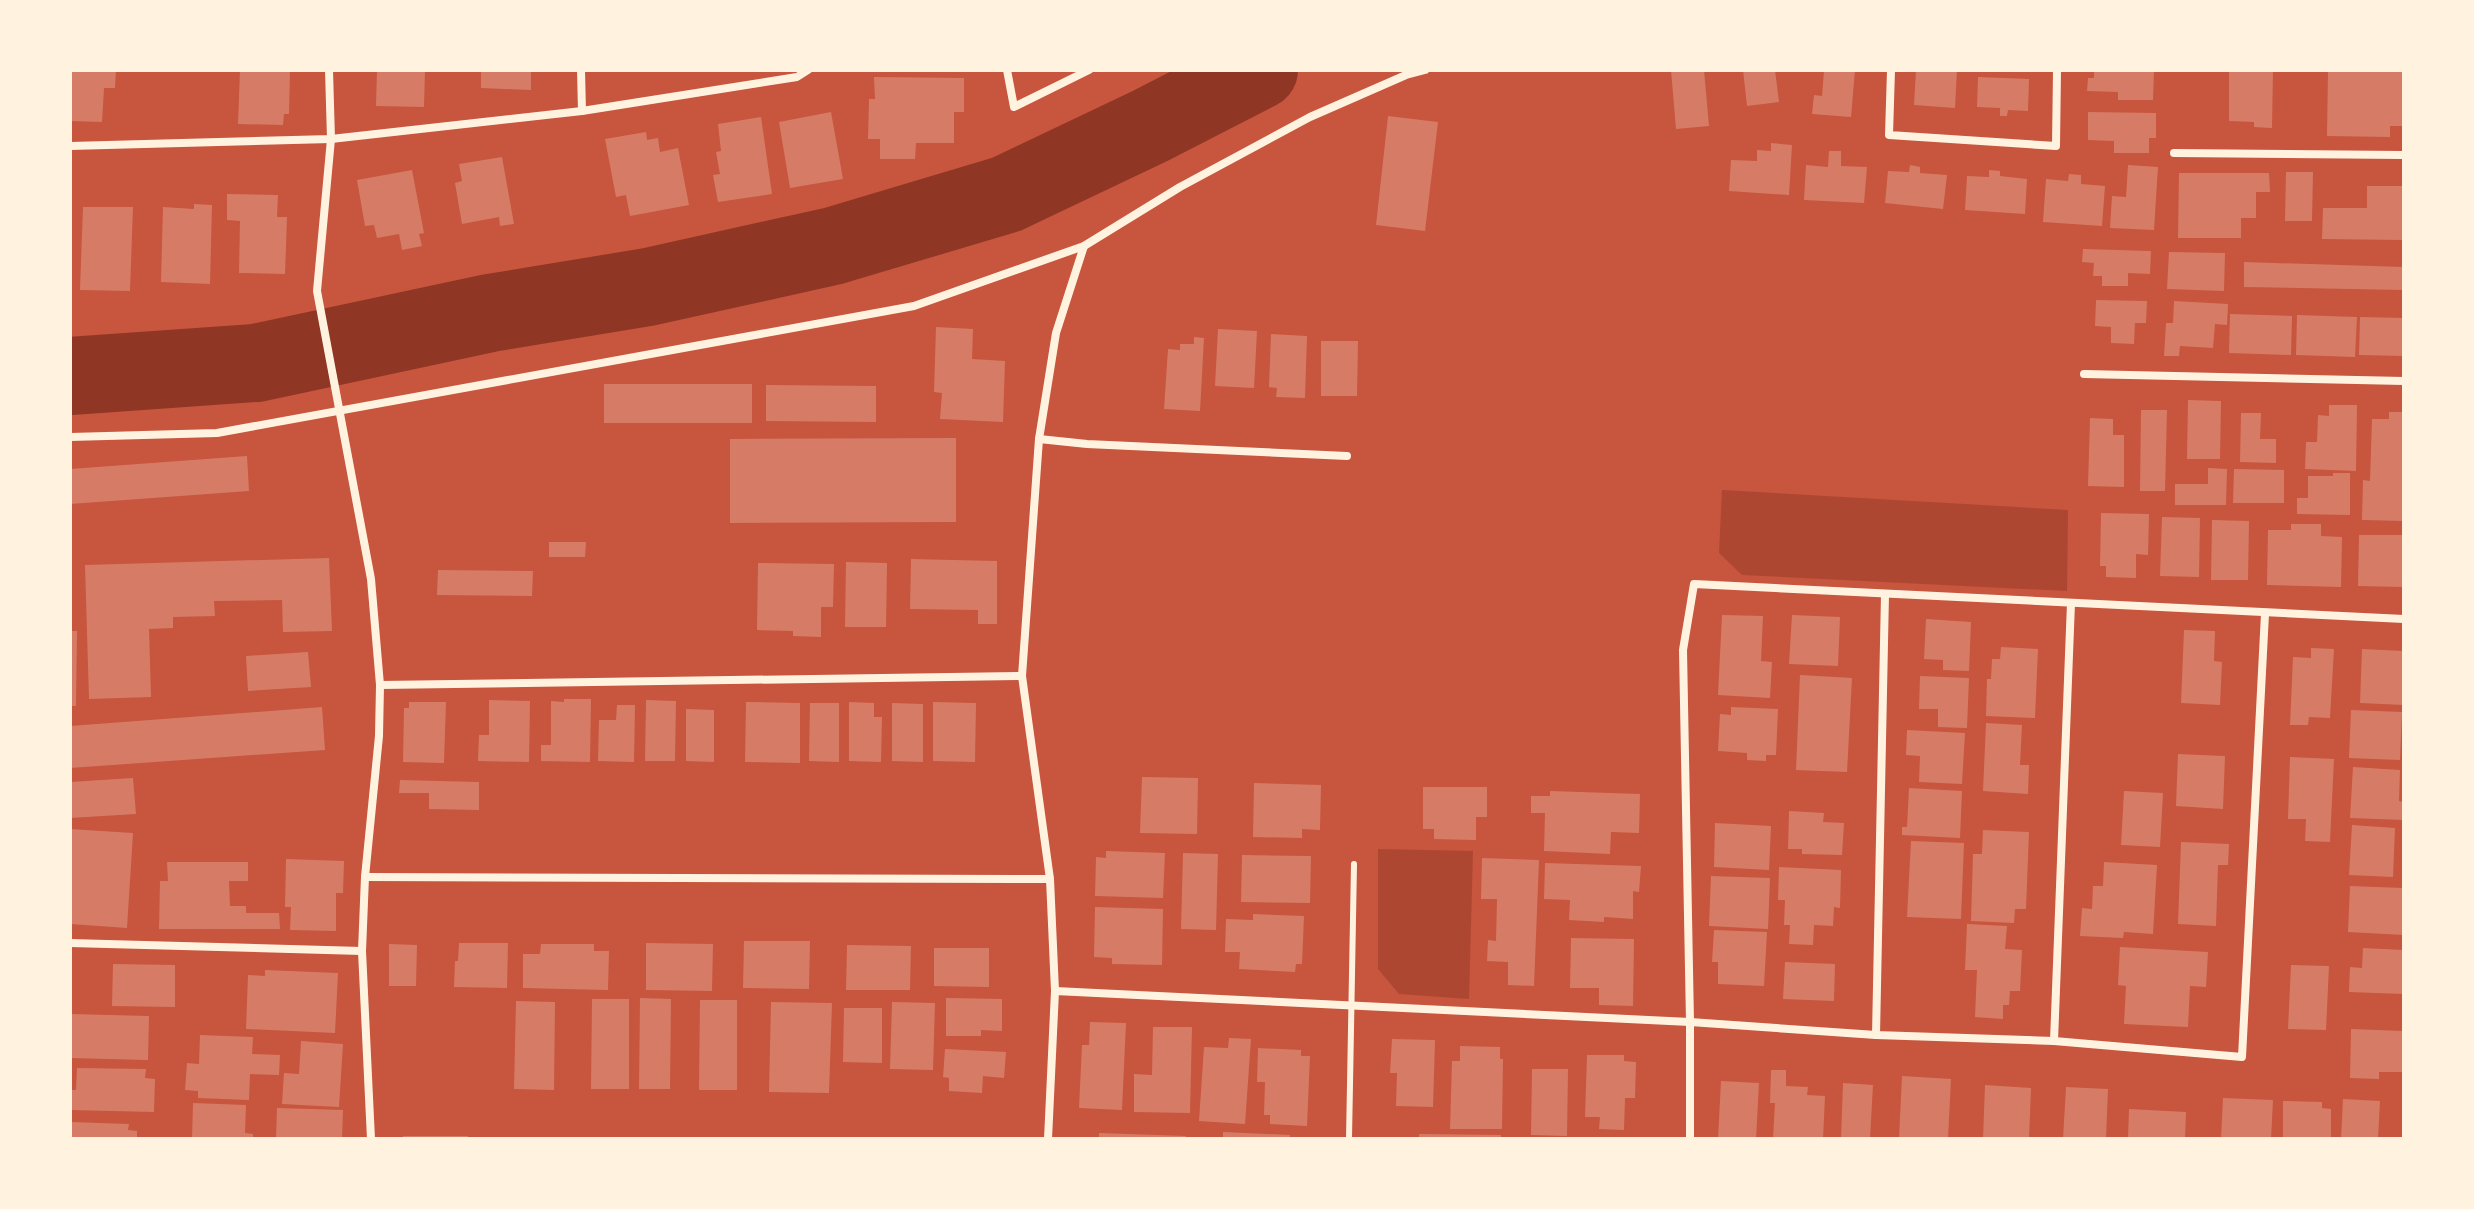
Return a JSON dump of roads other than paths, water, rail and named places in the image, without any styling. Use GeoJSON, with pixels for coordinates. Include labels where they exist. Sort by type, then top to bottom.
{"type":"FeatureCollection","features":[{"type":"Feature","properties":{"kind":"street"},"geometry":{"type":"LineString","coordinates":[[329,70],[331,139],[317,291],[371,579],[380,685],[379,736],[365,877],[362,951],[371,1139]]}},
{"type":"Feature","properties":{"kind":"street"},"geometry":{"type":"LineString","coordinates":[[581,70],[582,111]]}},
{"type":"Feature","properties":{"kind":"street"},"geometry":{"type":"LineString","coordinates":[[70,146],[331,139],[582,111],[797,77],[808,70]]}},
{"type":"Feature","properties":{"kind":"street"},"geometry":{"type":"LineString","coordinates":[[1007,70],[1014,107],[1089,70]]}},
{"type":"Feature","properties":{"kind":"street"},"geometry":{"type":"LineString","coordinates":[[70,437],[217,433],[914,306],[1084,246],[1180,187],[1310,117],[1406,75],[1425,70]]}},
{"type":"Feature","properties":{"kind":"street"},"geometry":{"type":"LineString","coordinates":[[1891,70],[1889,135],[2056,146],[2057,70]]}},
{"type":"Feature","properties":{"kind":"street"},"geometry":{"type":"LineString","coordinates":[[2174,153],[2404,155]]}},
{"type":"Feature","properties":{"kind":"street"},"geometry":{"type":"LineString","coordinates":[[1048,1139],[1055,991],[1050,879],[1022,676],[1039,439],[1056,333],[1084,246]]}},
{"type":"Feature","properties":{"kind":"street"},"geometry":{"type":"LineString","coordinates":[[2084,374],[2404,381]]}},
{"type":"Feature","properties":{"kind":"street"},"geometry":{"type":"LineString","coordinates":[[1039,439],[1347,456]]}},
{"type":"Feature","properties":{"kind":"street"},"geometry":{"type":"LineString","coordinates":[[1690,1139],[1683,650],[1694,584],[2404,619]]}},
{"type":"Feature","properties":{"kind":"street"},"geometry":{"type":"LineString","coordinates":[[1876,1035],[1885,594]]}},
{"type":"Feature","properties":{"kind":"street"},"geometry":{"type":"LineString","coordinates":[[2054,1041],[2071,603]]}},
{"type":"Feature","properties":{"kind":"street"},"geometry":{"type":"LineString","coordinates":[[1055,991],[1690,1022],[1876,1035],[2054,1041],[2242,1057],[2265,614]]}},
{"type":"Feature","properties":{"kind":"street"},"geometry":{"type":"LineString","coordinates":[[380,685],[1022,676]]}},
{"type":"Feature","properties":{"kind":"street"},"geometry":{"type":"LineString","coordinates":[[365,877],[1050,879]]}},
{"type":"Feature","properties":{"kind":"street"},"geometry":{"type":"LineString","coordinates":[[70,943],[362,951]]}},
{"type":"Feature","properties":{"kind":"lane"},"geometry":{"type":"LineString","coordinates":[[1349,1139],[1354,864]]}},
{"type":"Feature","properties":{"kind":"waterway"},"geometry":{"type":"LineString","coordinates":[[70,376],[256,363],[490,313],[648,287],[833,246],[1007,194],[1259,70]]}}]}
